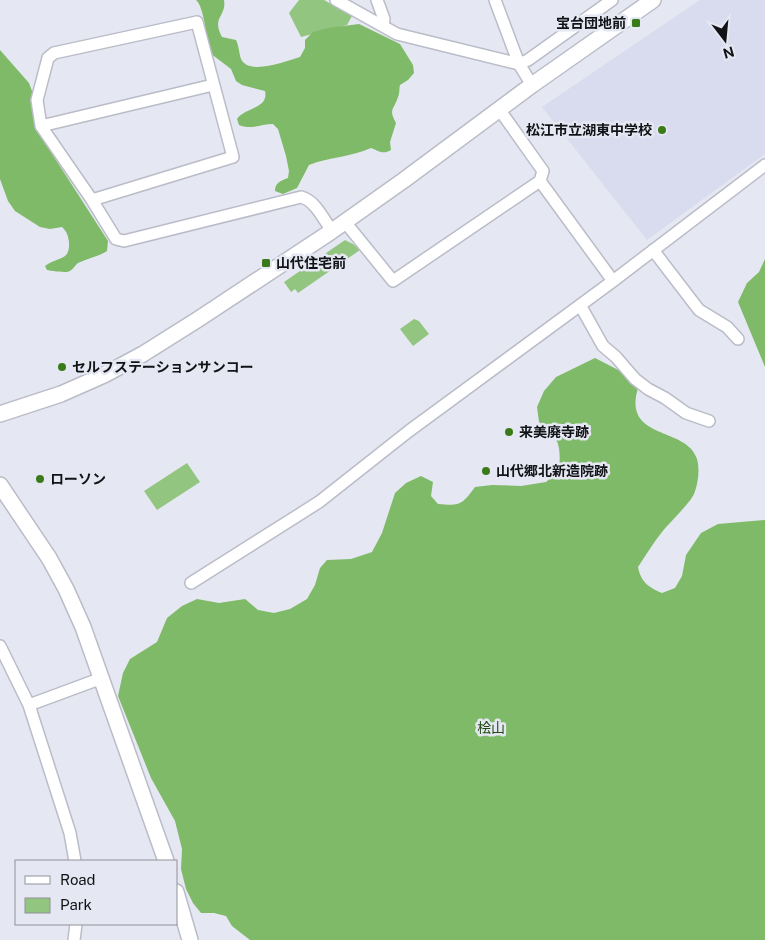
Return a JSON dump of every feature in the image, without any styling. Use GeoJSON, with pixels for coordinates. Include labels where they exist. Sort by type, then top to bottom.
{"type":"FeatureCollection","features":[{"type":"Feature","properties":{"kind":"street"},"geometry":{"type":"LineString","coordinates":[[336,0],[397,34],[519,64],[528,60],[611,0]]}},
{"type":"Feature","properties":{"kind":"street"},"geometry":{"type":"LineString","coordinates":[[377,0],[384,19],[383,26]]}},
{"type":"Feature","properties":{"kind":"street"},"geometry":{"type":"LineString","coordinates":[[495,0],[519,64],[532,85]]}},
{"type":"Feature","properties":{"kind":"street"},"geometry":{"type":"LineString","coordinates":[[0,414],[61,394],[104,376],[143,354],[345,222],[532,85],[653,0]]}},
{"type":"Feature","properties":{"kind":"street"},"geometry":{"type":"LineString","coordinates":[[92,200],[233,158],[198,22],[54,53],[48,58],[37,100],[42,126],[116,239],[124,241],[301,197],[308,198],[332,231]]}},
{"type":"Feature","properties":{"kind":"street"},"geometry":{"type":"LineString","coordinates":[[42,126],[213,85]]}},
{"type":"Feature","properties":{"kind":"street"},"geometry":{"type":"LineString","coordinates":[[345,222],[393,281],[540,181],[543,171],[499,110]]}},
{"type":"Feature","properties":{"kind":"street"},"geometry":{"type":"LineString","coordinates":[[191,583],[319,502],[416,425],[613,281],[765,164]]}},
{"type":"Feature","properties":{"kind":"street"},"geometry":{"type":"LineString","coordinates":[[540,181],[613,281]]}},
{"type":"Feature","properties":{"kind":"street"},"geometry":{"type":"LineString","coordinates":[[653,250],[699,310],[727,327],[738,339]]}},
{"type":"Feature","properties":{"kind":"street"},"geometry":{"type":"LineString","coordinates":[[580,305],[603,346],[616,357],[635,379],[648,390],[665,398],[686,413],[709,421]]}},
{"type":"Feature","properties":{"kind":"street"},"geometry":{"type":"LineString","coordinates":[[0,485],[48,558],[66,589],[83,627],[166,860]]}},
{"type":"Feature","properties":{"kind":"street"},"geometry":{"type":"LineString","coordinates":[[0,646],[29,705],[70,833],[75,860]]}},
{"type":"Feature","properties":{"kind":"street"},"geometry":{"type":"LineString","coordinates":[[29,705],[102,678]]}},
{"type":"Feature","properties":{"kind":"street"},"geometry":{"type":"LineString","coordinates":[[178,899],[190,940]]}},
{"type":"Feature","properties":{"kind":"street"},"geometry":{"type":"LineString","coordinates":[[74,940],[76,925]]}},
{"type":"Feature","properties":{"kind":"shaded area","name":"松江市立湖東中学校"},"geometry":{"type":"Polygon","coordinates":[[[700,0],[765,0],[765,154],[647,240],[542,107],[700,0]]]}},
{"type":"Feature","properties":{"kind":"green space"},"geometry":{"type":"Polygon","coordinates":[[[196,0],[224,0],[218,25],[219,30],[222,37],[236,40],[241,59],[245,64],[252,66],[268,66],[300,57],[305,48],[305,40],[313,32],[328,28],[359,24],[400,44],[413,65],[414,73],[400,85],[399,95],[392,110],[396,123],[390,142],[391,150],[383,152],[371,148],[309,165],[297,188],[283,194],[275,191],[278,183],[288,178],[289,171],[278,129],[273,124],[252,127],[243,126],[239,125],[237,119],[245,112],[260,105],[265,97],[265,91],[242,85],[236,81],[231,69],[210,53],[203,16],[196,0]]]}},
{"type":"Feature","properties":{"kind":"green space"},"geometry":{"type":"Polygon","coordinates":[[[299,0],[324,0],[352,16],[347,25],[301,37],[289,13],[299,0]]]}},
{"type":"Feature","properties":{"kind":"green space"},"geometry":{"type":"Polygon","coordinates":[[[0,50],[29,83],[32,91],[36,129],[108,241],[107,251],[78,263],[68,272],[47,270],[45,266],[68,253],[69,242],[65,230],[62,227],[50,229],[40,227],[15,211],[8,201],[0,179],[0,50]]]}},
{"type":"Feature","properties":{"kind":"green space"},"geometry":{"type":"Polygon","coordinates":[[[345,240],[360,250],[298,293],[295,289],[291,292],[284,282],[345,240]]]}},
{"type":"Feature","properties":{"kind":"green space"},"geometry":{"type":"Polygon","coordinates":[[[765,259],[765,367],[738,302],[747,283],[759,272],[765,259]]]}},
{"type":"Feature","properties":{"kind":"green space"},"geometry":{"type":"Polygon","coordinates":[[[414,319],[419,321],[429,334],[413,346],[400,329],[414,319]]]}},
{"type":"Feature","properties":{"kind":"green space","name":"桧山"},"geometry":{"type":"Polygon","coordinates":[[[595,358],[628,375],[638,388],[636,405],[639,417],[647,425],[681,441],[691,449],[697,459],[698,477],[694,494],[659,536],[638,567],[641,577],[646,583],[662,593],[675,588],[682,576],[686,555],[701,533],[718,524],[765,520],[765,940],[250,940],[232,926],[226,916],[214,913],[201,913],[186,889],[181,869],[182,849],[175,821],[151,778],[118,696],[123,673],[130,659],[157,642],[167,618],[182,606],[197,599],[219,603],[245,599],[258,610],[274,613],[290,609],[307,599],[315,585],[320,568],[327,560],[351,559],[372,552],[382,533],[395,493],[406,483],[421,476],[433,482],[431,496],[438,504],[445,505],[460,503],[467,498],[475,487],[492,485],[521,486],[546,482],[559,471],[560,455],[555,438],[539,422],[537,407],[544,391],[556,377],[595,358]]]}},
{"type":"Feature","properties":{"kind":"green space"},"geometry":{"type":"Polygon","coordinates":[[[187,463],[200,482],[157,510],[144,491],[187,463]]]}},
{"type":"Feature","properties":{"kind":"place","name":"宝台団地前"},"geometry":{"type":"Point","coordinates":[636,23]}},
{"type":"Feature","properties":{"kind":"place","name":"松江市立湖東中学校"},"geometry":{"type":"Point","coordinates":[662,130]}},
{"type":"Feature","properties":{"kind":"place","name":"山代住宅前"},"geometry":{"type":"Point","coordinates":[266,263]}},
{"type":"Feature","properties":{"kind":"place","name":"セルフステーションサンコー"},"geometry":{"type":"Point","coordinates":[62,367]}},
{"type":"Feature","properties":{"kind":"place","name":"来美廃寺跡"},"geometry":{"type":"Point","coordinates":[509,432]}},
{"type":"Feature","properties":{"kind":"place","name":"山代郷北新造院跡"},"geometry":{"type":"Point","coordinates":[486,471]}},
{"type":"Feature","properties":{"kind":"place","name":"ローソン"},"geometry":{"type":"Point","coordinates":[40,479]}}]}
